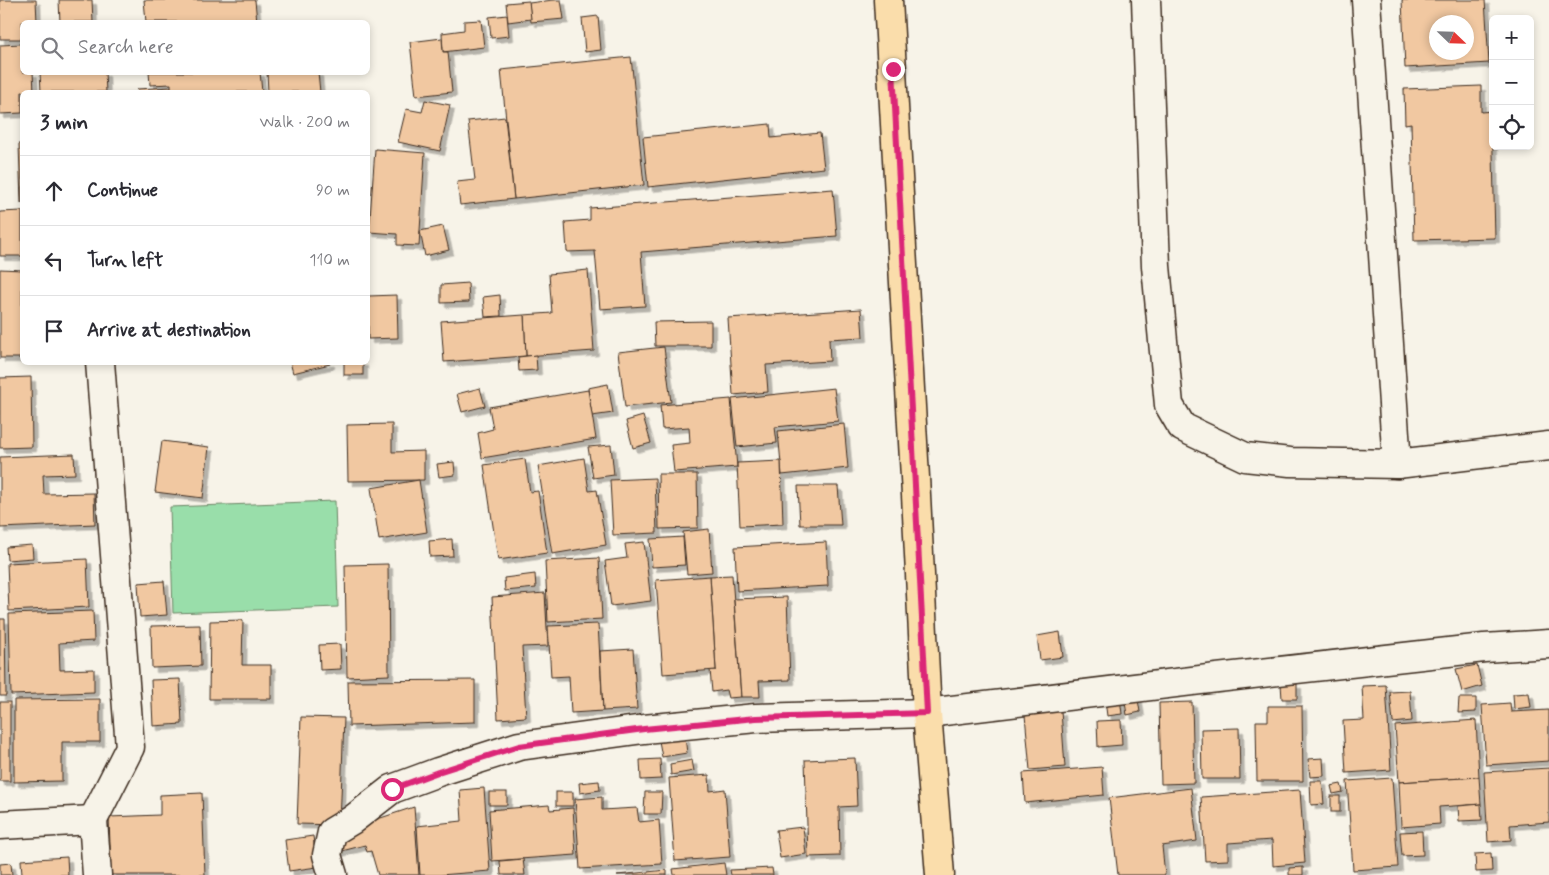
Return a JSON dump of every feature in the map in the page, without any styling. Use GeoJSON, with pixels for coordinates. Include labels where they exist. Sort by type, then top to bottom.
{"type":"FeatureCollection","features":[{"type":"Feature","properties":{"kind":"main road"},"geometry":{"type":"LineString","coordinates":[[888,0],[927,713],[940,875]]}},
{"type":"Feature","properties":{"kind":"street"},"geometry":{"type":"LineString","coordinates":[[1146,0],[1156,266],[1169,405],[1182,427],[1246,457],[1290,462],[1397,464],[1549,446]]}},
{"type":"Feature","properties":{"kind":"street"},"geometry":{"type":"LineString","coordinates":[[1366,0],[1397,464]]}},
{"type":"Feature","properties":{"kind":"street"},"geometry":{"type":"LineString","coordinates":[[97,875],[93,820],[130,747],[100,365]]}},
{"type":"Feature","properties":{"kind":"street"},"geometry":{"type":"LineString","coordinates":[[333,875],[327,855],[332,832],[352,820],[392,789],[519,746],[644,729],[756,718],[927,713],[1247,674],[1484,648],[1549,644]]}},
{"type":"Feature","properties":{"kind":"street"},"geometry":{"type":"LineString","coordinates":[[0,825],[93,820]]}},
{"type":"Feature","properties":{"kind":"green space"},"geometry":{"type":"Polygon","coordinates":[[[335,501],[338,607],[173,613],[170,507],[335,501]]]}},
{"type":"Feature","properties":{"kind":"building"},"geometry":{"type":"Polygon","coordinates":[[[0,0],[36,0],[37,20],[20,20],[20,39],[0,39],[0,0]]]}},
{"type":"Feature","properties":{"kind":"building"},"geometry":{"type":"Polygon","coordinates":[[[59,0],[92,0],[93,20],[60,20],[59,0]]]}},
{"type":"Feature","properties":{"kind":"building"},"geometry":{"type":"Polygon","coordinates":[[[144,0],[255,0],[257,20],[146,20],[144,0]]]}},
{"type":"Feature","properties":{"kind":"building"},"geometry":{"type":"Polygon","coordinates":[[[561,0],[564,19],[531,22],[529,3],[561,0]]]}},
{"type":"Feature","properties":{"kind":"building"},"geometry":{"type":"Polygon","coordinates":[[[1402,0],[1485,0],[1489,63],[1405,68],[1402,0]]]}},
{"type":"Feature","properties":{"kind":"building"},"geometry":{"type":"Polygon","coordinates":[[[529,1],[531,19],[508,22],[506,3],[529,1]]]}},
{"type":"Feature","properties":{"kind":"building"},"geometry":{"type":"Polygon","coordinates":[[[507,15],[509,36],[491,38],[489,17],[507,15]]]}},
{"type":"Feature","properties":{"kind":"building"},"geometry":{"type":"Polygon","coordinates":[[[598,16],[601,50],[585,52],[582,18],[598,16]]]}},
{"type":"Feature","properties":{"kind":"building"},"geometry":{"type":"Polygon","coordinates":[[[481,20],[484,47],[443,52],[442,33],[464,30],[464,21],[481,20]]]}},
{"type":"Feature","properties":{"kind":"building"},"geometry":{"type":"Polygon","coordinates":[[[442,38],[443,52],[448,52],[452,92],[416,96],[410,42],[442,38]]]}},
{"type":"Feature","properties":{"kind":"building"},"geometry":{"type":"Polygon","coordinates":[[[20,44],[20,75],[33,75],[34,90],[20,90],[20,113],[0,114],[0,45],[20,44]]]}},
{"type":"Feature","properties":{"kind":"building"},"geometry":{"type":"Polygon","coordinates":[[[631,57],[644,185],[514,199],[501,70],[631,57]]]}},
{"type":"Feature","properties":{"kind":"building"},"geometry":{"type":"Polygon","coordinates":[[[40,75],[105,75],[106,90],[41,90],[40,75]]]}},
{"type":"Feature","properties":{"kind":"building"},"geometry":{"type":"Polygon","coordinates":[[[149,75],[260,75],[262,90],[171,90],[171,84],[150,85],[149,75]]]}},
{"type":"Feature","properties":{"kind":"building"},"geometry":{"type":"Polygon","coordinates":[[[267,75],[318,75],[320,90],[268,90],[267,75]]]}},
{"type":"Feature","properties":{"kind":"building"},"geometry":{"type":"Polygon","coordinates":[[[1481,86],[1481,112],[1489,111],[1489,150],[1493,150],[1495,238],[1414,240],[1411,123],[1405,124],[1404,89],[1481,86]]]}},
{"type":"Feature","properties":{"kind":"building"},"geometry":{"type":"Polygon","coordinates":[[[171,87],[171,90],[137,89],[171,87]]]}},
{"type":"Feature","properties":{"kind":"building"},"geometry":{"type":"Polygon","coordinates":[[[425,100],[450,105],[440,151],[398,142],[406,109],[422,112],[425,100]]]}},
{"type":"Feature","properties":{"kind":"building"},"geometry":{"type":"Polygon","coordinates":[[[505,117],[514,199],[460,205],[457,182],[475,180],[468,121],[505,117]]]}},
{"type":"Feature","properties":{"kind":"building"},"geometry":{"type":"Polygon","coordinates":[[[770,124],[771,138],[820,133],[824,168],[648,187],[643,137],[770,124]]]}},
{"type":"Feature","properties":{"kind":"building"},"geometry":{"type":"Polygon","coordinates":[[[375,149],[425,153],[419,246],[397,245],[397,234],[370,232],[375,149]]]}},
{"type":"Feature","properties":{"kind":"building"},"geometry":{"type":"Polygon","coordinates":[[[833,189],[837,236],[641,252],[645,306],[600,309],[595,251],[567,252],[565,222],[590,220],[590,208],[833,189]]]}},
{"type":"Feature","properties":{"kind":"building"},"geometry":{"type":"Polygon","coordinates":[[[20,211],[20,256],[0,256],[0,212],[20,211]]]}},
{"type":"Feature","properties":{"kind":"building"},"geometry":{"type":"Polygon","coordinates":[[[443,226],[449,250],[425,256],[420,231],[443,226]]]}},
{"type":"Feature","properties":{"kind":"building"},"geometry":{"type":"Polygon","coordinates":[[[0,269],[20,270],[20,358],[0,358],[0,269]]]}},
{"type":"Feature","properties":{"kind":"building"},"geometry":{"type":"Polygon","coordinates":[[[588,270],[594,351],[526,356],[524,315],[552,313],[549,274],[588,270]]]}},
{"type":"Feature","properties":{"kind":"building"},"geometry":{"type":"Polygon","coordinates":[[[468,283],[469,302],[441,303],[441,285],[468,283]]]}},
{"type":"Feature","properties":{"kind":"building"},"geometry":{"type":"Polygon","coordinates":[[[397,295],[398,338],[370,339],[370,296],[397,295]]]}},
{"type":"Feature","properties":{"kind":"building"},"geometry":{"type":"Polygon","coordinates":[[[500,295],[501,316],[485,317],[483,297],[500,295]]]}},
{"type":"Feature","properties":{"kind":"building"},"geometry":{"type":"Polygon","coordinates":[[[861,309],[863,337],[829,339],[830,361],[766,365],[768,392],[733,395],[728,318],[861,309]]]}},
{"type":"Feature","properties":{"kind":"building"},"geometry":{"type":"Polygon","coordinates":[[[524,315],[526,356],[444,362],[441,321],[524,315]]]}},
{"type":"Feature","properties":{"kind":"building"},"geometry":{"type":"Polygon","coordinates":[[[711,321],[711,346],[655,346],[654,322],[711,321]]]}},
{"type":"Feature","properties":{"kind":"building"},"geometry":{"type":"Polygon","coordinates":[[[664,347],[671,402],[625,407],[618,352],[664,347]]]}},
{"type":"Feature","properties":{"kind":"building"},"geometry":{"type":"Polygon","coordinates":[[[536,355],[537,370],[519,371],[518,357],[536,355]]]}},
{"type":"Feature","properties":{"kind":"building"},"geometry":{"type":"Polygon","coordinates":[[[291,365],[326,365],[293,373],[291,365]]]}},
{"type":"Feature","properties":{"kind":"building"},"geometry":{"type":"Polygon","coordinates":[[[344,365],[363,365],[363,375],[344,375],[344,365]]]}},
{"type":"Feature","properties":{"kind":"building"},"geometry":{"type":"Polygon","coordinates":[[[31,377],[32,447],[0,448],[0,378],[31,377]]]}},
{"type":"Feature","properties":{"kind":"building"},"geometry":{"type":"Polygon","coordinates":[[[608,384],[613,413],[592,416],[588,388],[608,384]]]}},
{"type":"Feature","properties":{"kind":"building"},"geometry":{"type":"Polygon","coordinates":[[[480,388],[485,406],[462,412],[457,394],[480,388]]]}},
{"type":"Feature","properties":{"kind":"building"},"geometry":{"type":"Polygon","coordinates":[[[834,388],[838,421],[775,427],[777,443],[737,447],[732,399],[834,388]]]}},
{"type":"Feature","properties":{"kind":"building"},"geometry":{"type":"Polygon","coordinates":[[[588,390],[596,439],[482,458],[478,433],[493,429],[489,407],[588,390]]]}},
{"type":"Feature","properties":{"kind":"building"},"geometry":{"type":"Polygon","coordinates":[[[731,399],[737,467],[674,472],[671,445],[690,443],[689,427],[662,429],[660,405],[731,399]]]}},
{"type":"Feature","properties":{"kind":"building"},"geometry":{"type":"Polygon","coordinates":[[[643,416],[651,443],[633,448],[626,421],[643,416]]]}},
{"type":"Feature","properties":{"kind":"building"},"geometry":{"type":"Polygon","coordinates":[[[392,424],[392,452],[424,451],[424,480],[348,481],[347,425],[392,424]]]}},
{"type":"Feature","properties":{"kind":"building"},"geometry":{"type":"Polygon","coordinates":[[[844,424],[848,468],[782,475],[778,431],[844,424]]]}},
{"type":"Feature","properties":{"kind":"building"},"geometry":{"type":"Polygon","coordinates":[[[162,441],[209,447],[203,498],[155,492],[162,441]]]}},
{"type":"Feature","properties":{"kind":"building"},"geometry":{"type":"Polygon","coordinates":[[[611,445],[614,475],[593,478],[588,447],[611,445]]]}},
{"type":"Feature","properties":{"kind":"building"},"geometry":{"type":"Polygon","coordinates":[[[74,454],[75,474],[43,475],[44,494],[94,493],[95,524],[0,528],[0,457],[74,454]]]}},
{"type":"Feature","properties":{"kind":"building"},"geometry":{"type":"Polygon","coordinates":[[[584,458],[589,491],[597,490],[606,545],[552,554],[538,466],[584,458]]]}},
{"type":"Feature","properties":{"kind":"building"},"geometry":{"type":"Polygon","coordinates":[[[525,459],[530,492],[538,491],[547,553],[498,560],[484,465],[525,459]]]}},
{"type":"Feature","properties":{"kind":"building"},"geometry":{"type":"Polygon","coordinates":[[[781,461],[783,524],[740,526],[737,463],[781,461]]]}},
{"type":"Feature","properties":{"kind":"building"},"geometry":{"type":"Polygon","coordinates":[[[454,462],[455,475],[439,477],[437,464],[454,462]]]}},
{"type":"Feature","properties":{"kind":"building"},"geometry":{"type":"Polygon","coordinates":[[[658,474],[697,474],[698,528],[659,529],[658,474]]]}},
{"type":"Feature","properties":{"kind":"building"},"geometry":{"type":"Polygon","coordinates":[[[655,478],[657,533],[613,535],[610,480],[655,478]]]}},
{"type":"Feature","properties":{"kind":"building"},"geometry":{"type":"Polygon","coordinates":[[[419,480],[427,532],[379,540],[371,488],[419,480]]]}},
{"type":"Feature","properties":{"kind":"building"},"geometry":{"type":"Polygon","coordinates":[[[798,486],[838,486],[841,525],[800,525],[798,486]]]}},
{"type":"Feature","properties":{"kind":"building"},"geometry":{"type":"Polygon","coordinates":[[[709,529],[712,572],[687,574],[683,532],[709,529]]]}},
{"type":"Feature","properties":{"kind":"building"},"geometry":{"type":"Polygon","coordinates":[[[683,537],[685,565],[652,567],[650,539],[683,537]]]}},
{"type":"Feature","properties":{"kind":"building"},"geometry":{"type":"Polygon","coordinates":[[[452,539],[453,556],[430,557],[429,541],[452,539]]]}},
{"type":"Feature","properties":{"kind":"building"},"geometry":{"type":"Polygon","coordinates":[[[644,542],[651,601],[611,606],[605,561],[627,558],[625,544],[644,542]]]}},
{"type":"Feature","properties":{"kind":"building"},"geometry":{"type":"Polygon","coordinates":[[[826,542],[828,586],[737,591],[735,547],[826,542]]]}},
{"type":"Feature","properties":{"kind":"building"},"geometry":{"type":"Polygon","coordinates":[[[32,545],[33,558],[7,560],[6,547],[32,545]]]}},
{"type":"Feature","properties":{"kind":"building"},"geometry":{"type":"Polygon","coordinates":[[[599,558],[602,619],[548,622],[545,561],[599,558]]]}},
{"type":"Feature","properties":{"kind":"building"},"geometry":{"type":"Polygon","coordinates":[[[87,559],[89,607],[9,611],[7,563],[87,559]]]}},
{"type":"Feature","properties":{"kind":"building"},"geometry":{"type":"Polygon","coordinates":[[[388,564],[389,675],[347,677],[345,565],[388,564]]]}},
{"type":"Feature","properties":{"kind":"building"},"geometry":{"type":"Polygon","coordinates":[[[535,574],[536,588],[505,591],[504,578],[535,574]]]}},
{"type":"Feature","properties":{"kind":"building"},"geometry":{"type":"Polygon","coordinates":[[[732,575],[741,697],[728,698],[726,690],[712,692],[710,670],[716,670],[710,576],[732,575]]]}},
{"type":"Feature","properties":{"kind":"building"},"geometry":{"type":"Polygon","coordinates":[[[710,576],[716,670],[663,674],[656,580],[710,576]]]}},
{"type":"Feature","properties":{"kind":"building"},"geometry":{"type":"Polygon","coordinates":[[[164,581],[167,615],[140,617],[138,583],[164,581]]]}},
{"type":"Feature","properties":{"kind":"building"},"geometry":{"type":"Polygon","coordinates":[[[545,593],[548,646],[522,647],[526,717],[498,719],[492,597],[545,593]]]}},
{"type":"Feature","properties":{"kind":"building"},"geometry":{"type":"Polygon","coordinates":[[[787,597],[790,680],[759,681],[760,697],[741,697],[734,599],[787,597]]]}},
{"type":"Feature","properties":{"kind":"building"},"geometry":{"type":"Polygon","coordinates":[[[93,611],[94,641],[59,643],[60,670],[94,669],[94,692],[11,695],[9,614],[93,611]]]}},
{"type":"Feature","properties":{"kind":"building"},"geometry":{"type":"Polygon","coordinates":[[[0,619],[5,619],[6,696],[0,696],[0,619]]]}},
{"type":"Feature","properties":{"kind":"building"},"geometry":{"type":"Polygon","coordinates":[[[243,620],[242,665],[271,665],[271,699],[209,699],[210,621],[243,620]]]}},
{"type":"Feature","properties":{"kind":"building"},"geometry":{"type":"Polygon","coordinates":[[[598,624],[603,711],[571,713],[569,676],[551,677],[548,626],[598,624]]]}},
{"type":"Feature","properties":{"kind":"building"},"geometry":{"type":"Polygon","coordinates":[[[200,625],[201,666],[152,668],[151,626],[200,625]]]}},
{"type":"Feature","properties":{"kind":"building"},"geometry":{"type":"Polygon","coordinates":[[[1060,632],[1063,657],[1040,660],[1037,636],[1060,632]]]}},
{"type":"Feature","properties":{"kind":"building"},"geometry":{"type":"Polygon","coordinates":[[[340,644],[341,669],[320,670],[319,645],[340,644]]]}},
{"type":"Feature","properties":{"kind":"building"},"geometry":{"type":"Polygon","coordinates":[[[633,649],[637,709],[603,711],[600,651],[633,649]]]}},
{"type":"Feature","properties":{"kind":"building"},"geometry":{"type":"Polygon","coordinates":[[[1477,665],[1482,686],[1462,692],[1456,669],[1477,665]]]}},
{"type":"Feature","properties":{"kind":"building"},"geometry":{"type":"Polygon","coordinates":[[[180,679],[182,724],[153,726],[151,680],[180,679]]]}},
{"type":"Feature","properties":{"kind":"building"},"geometry":{"type":"Polygon","coordinates":[[[475,680],[475,722],[349,726],[348,681],[475,680]]]}},
{"type":"Feature","properties":{"kind":"building"},"geometry":{"type":"Polygon","coordinates":[[[1281,684],[1297,684],[1297,699],[1282,699],[1281,684]]]}},
{"type":"Feature","properties":{"kind":"building"},"geometry":{"type":"Polygon","coordinates":[[[1386,685],[1391,770],[1346,773],[1343,721],[1364,720],[1362,686],[1386,685]]]}},
{"type":"Feature","properties":{"kind":"building"},"geometry":{"type":"Polygon","coordinates":[[[1410,691],[1412,721],[1393,723],[1390,692],[1410,691]]]}},
{"type":"Feature","properties":{"kind":"building"},"geometry":{"type":"Polygon","coordinates":[[[1137,693],[1140,712],[1127,715],[1124,696],[1137,693]]]}},
{"type":"Feature","properties":{"kind":"building"},"geometry":{"type":"Polygon","coordinates":[[[1529,693],[1531,707],[1514,709],[1513,694],[1529,693]]]}},
{"type":"Feature","properties":{"kind":"building"},"geometry":{"type":"Polygon","coordinates":[[[1120,698],[1122,714],[1107,716],[1105,700],[1120,698]]]}},
{"type":"Feature","properties":{"kind":"building"},"geometry":{"type":"Polygon","coordinates":[[[1459,698],[1476,698],[1476,712],[1458,713],[1459,698]]]}},
{"type":"Feature","properties":{"kind":"building"},"geometry":{"type":"Polygon","coordinates":[[[100,699],[100,742],[62,742],[62,781],[14,782],[14,700],[100,699]]]}},
{"type":"Feature","properties":{"kind":"building"},"geometry":{"type":"Polygon","coordinates":[[[0,702],[10,702],[10,781],[0,781],[0,702]]]}},
{"type":"Feature","properties":{"kind":"building"},"geometry":{"type":"Polygon","coordinates":[[[1192,702],[1194,783],[1161,784],[1159,703],[1192,702]]]}},
{"type":"Feature","properties":{"kind":"building"},"geometry":{"type":"Polygon","coordinates":[[[1510,703],[1511,712],[1549,710],[1549,761],[1486,765],[1482,705],[1510,703]]]}},
{"type":"Feature","properties":{"kind":"building"},"geometry":{"type":"Polygon","coordinates":[[[1268,706],[1302,706],[1303,781],[1257,781],[1256,721],[1268,721],[1268,706]]]}},
{"type":"Feature","properties":{"kind":"building"},"geometry":{"type":"Polygon","coordinates":[[[1061,711],[1065,767],[1030,770],[1025,715],[1061,711]]]}},
{"type":"Feature","properties":{"kind":"building"},"geometry":{"type":"Polygon","coordinates":[[[301,717],[344,718],[340,825],[297,824],[301,717]]]}},
{"type":"Feature","properties":{"kind":"building"},"geometry":{"type":"Polygon","coordinates":[[[1121,720],[1122,745],[1098,747],[1097,721],[1121,720]]]}},
{"type":"Feature","properties":{"kind":"building"},"geometry":{"type":"Polygon","coordinates":[[[1476,720],[1479,777],[1399,782],[1395,726],[1476,720]]]}},
{"type":"Feature","properties":{"kind":"building"},"geometry":{"type":"Polygon","coordinates":[[[1239,728],[1240,779],[1202,779],[1201,729],[1239,728]]]}},
{"type":"Feature","properties":{"kind":"building"},"geometry":{"type":"Polygon","coordinates":[[[685,737],[687,753],[662,757],[659,741],[685,737]]]}},
{"type":"Feature","properties":{"kind":"building"},"geometry":{"type":"Polygon","coordinates":[[[855,758],[857,806],[839,807],[840,856],[808,857],[805,760],[855,758]]]}},
{"type":"Feature","properties":{"kind":"building"},"geometry":{"type":"Polygon","coordinates":[[[1323,758],[1324,776],[1310,777],[1308,759],[1323,758]]]}},
{"type":"Feature","properties":{"kind":"building"},"geometry":{"type":"Polygon","coordinates":[[[660,759],[661,779],[641,780],[640,760],[660,759]]]}},
{"type":"Feature","properties":{"kind":"building"},"geometry":{"type":"Polygon","coordinates":[[[692,760],[694,771],[671,775],[670,764],[692,760]]]}},
{"type":"Feature","properties":{"kind":"building"},"geometry":{"type":"Polygon","coordinates":[[[1102,767],[1104,795],[1025,803],[1023,773],[1102,767]]]}},
{"type":"Feature","properties":{"kind":"building"},"geometry":{"type":"Polygon","coordinates":[[[1549,768],[1549,822],[1510,825],[1511,840],[1488,842],[1484,772],[1549,768]]]}},
{"type":"Feature","properties":{"kind":"building"},"geometry":{"type":"Polygon","coordinates":[[[709,775],[710,791],[725,789],[730,857],[675,861],[669,778],[709,775]]]}},
{"type":"Feature","properties":{"kind":"building"},"geometry":{"type":"Polygon","coordinates":[[[1479,777],[1481,804],[1439,807],[1440,824],[1401,827],[1399,782],[1479,777]]]}},
{"type":"Feature","properties":{"kind":"building"},"geometry":{"type":"Polygon","coordinates":[[[1392,778],[1398,867],[1353,870],[1347,781],[1392,778]]]}},
{"type":"Feature","properties":{"kind":"building"},"geometry":{"type":"Polygon","coordinates":[[[599,781],[600,790],[580,793],[579,783],[599,781]]]}},
{"type":"Feature","properties":{"kind":"building"},"geometry":{"type":"Polygon","coordinates":[[[1310,781],[1322,781],[1324,804],[1311,805],[1310,781]]]}},
{"type":"Feature","properties":{"kind":"building"},"geometry":{"type":"Polygon","coordinates":[[[1341,784],[1343,792],[1333,794],[1331,786],[1341,784]]]}},
{"type":"Feature","properties":{"kind":"building"},"geometry":{"type":"Polygon","coordinates":[[[484,788],[490,871],[420,875],[417,826],[462,821],[460,790],[484,788]]]}},
{"type":"Feature","properties":{"kind":"building"},"geometry":{"type":"Polygon","coordinates":[[[1191,788],[1197,841],[1162,846],[1165,875],[1118,875],[1109,798],[1191,788]]]}},
{"type":"Feature","properties":{"kind":"building"},"geometry":{"type":"Polygon","coordinates":[[[1300,790],[1305,863],[1273,866],[1272,840],[1228,843],[1228,860],[1205,861],[1201,797],[1300,790]]]}},
{"type":"Feature","properties":{"kind":"building"},"geometry":{"type":"Polygon","coordinates":[[[489,792],[507,792],[507,805],[489,805],[489,792]]]}},
{"type":"Feature","properties":{"kind":"building"},"geometry":{"type":"Polygon","coordinates":[[[556,792],[573,792],[573,806],[556,806],[556,792]]]}},
{"type":"Feature","properties":{"kind":"building"},"geometry":{"type":"Polygon","coordinates":[[[645,792],[662,792],[661,814],[644,814],[645,792]]]}},
{"type":"Feature","properties":{"kind":"building"},"geometry":{"type":"Polygon","coordinates":[[[202,793],[205,875],[111,875],[109,817],[160,815],[160,795],[202,793]]]}},
{"type":"Feature","properties":{"kind":"building"},"geometry":{"type":"Polygon","coordinates":[[[1331,796],[1340,796],[1340,812],[1331,812],[1331,796]]]}},
{"type":"Feature","properties":{"kind":"building"},"geometry":{"type":"Polygon","coordinates":[[[602,797],[602,810],[637,808],[639,822],[659,820],[662,864],[580,869],[575,799],[602,797]]]}},
{"type":"Feature","properties":{"kind":"building"},"geometry":{"type":"Polygon","coordinates":[[[1481,804],[1482,820],[1459,821],[1458,806],[1481,804]]]}},
{"type":"Feature","properties":{"kind":"building"},"geometry":{"type":"Polygon","coordinates":[[[549,805],[550,810],[573,808],[576,855],[492,861],[489,810],[549,805]]]}},
{"type":"Feature","properties":{"kind":"building"},"geometry":{"type":"Polygon","coordinates":[[[414,807],[419,875],[378,875],[371,851],[367,852],[365,845],[338,852],[335,833],[414,807]]]}},
{"type":"Feature","properties":{"kind":"building"},"geometry":{"type":"Polygon","coordinates":[[[803,827],[806,854],[780,858],[776,830],[803,827]]]}},
{"type":"Feature","properties":{"kind":"building"},"geometry":{"type":"Polygon","coordinates":[[[1422,831],[1423,855],[1402,856],[1400,832],[1422,831]]]}},
{"type":"Feature","properties":{"kind":"building"},"geometry":{"type":"Polygon","coordinates":[[[313,836],[317,867],[289,871],[285,840],[313,836]]]}},
{"type":"Feature","properties":{"kind":"building"},"geometry":{"type":"Polygon","coordinates":[[[1491,853],[1492,871],[1476,872],[1475,854],[1491,853]]]}},
{"type":"Feature","properties":{"kind":"building"},"geometry":{"type":"Polygon","coordinates":[[[67,857],[68,875],[22,875],[21,860],[67,857]]]}},
{"type":"Feature","properties":{"kind":"building"},"geometry":{"type":"Polygon","coordinates":[[[523,859],[525,875],[501,875],[500,861],[523,859]]]}},
{"type":"Feature","properties":{"kind":"building"},"geometry":{"type":"Polygon","coordinates":[[[11,863],[12,875],[0,875],[0,864],[11,863]]]}},
{"type":"Feature","properties":{"kind":"building"},"geometry":{"type":"Polygon","coordinates":[[[724,863],[726,875],[674,875],[673,869],[724,863]]]}},
{"type":"Feature","properties":{"kind":"building"},"geometry":{"type":"Polygon","coordinates":[[[1303,867],[1303,875],[1289,875],[1289,868],[1303,867]]]}},
{"type":"Feature","properties":{"kind":"building"},"geometry":{"type":"Polygon","coordinates":[[[772,868],[773,875],[731,875],[730,870],[772,868]]]}},
{"type":"Feature","properties":{"kind":"building"},"geometry":{"type":"Polygon","coordinates":[[[667,870],[667,875],[617,875],[667,870]]]}},
{"type":"Feature","properties":{"kind":"route"},"geometry":{"type":"LineString","coordinates":[[392,789],[519,746],[644,729],[756,718],[927,713],[893,69]]}}]}
